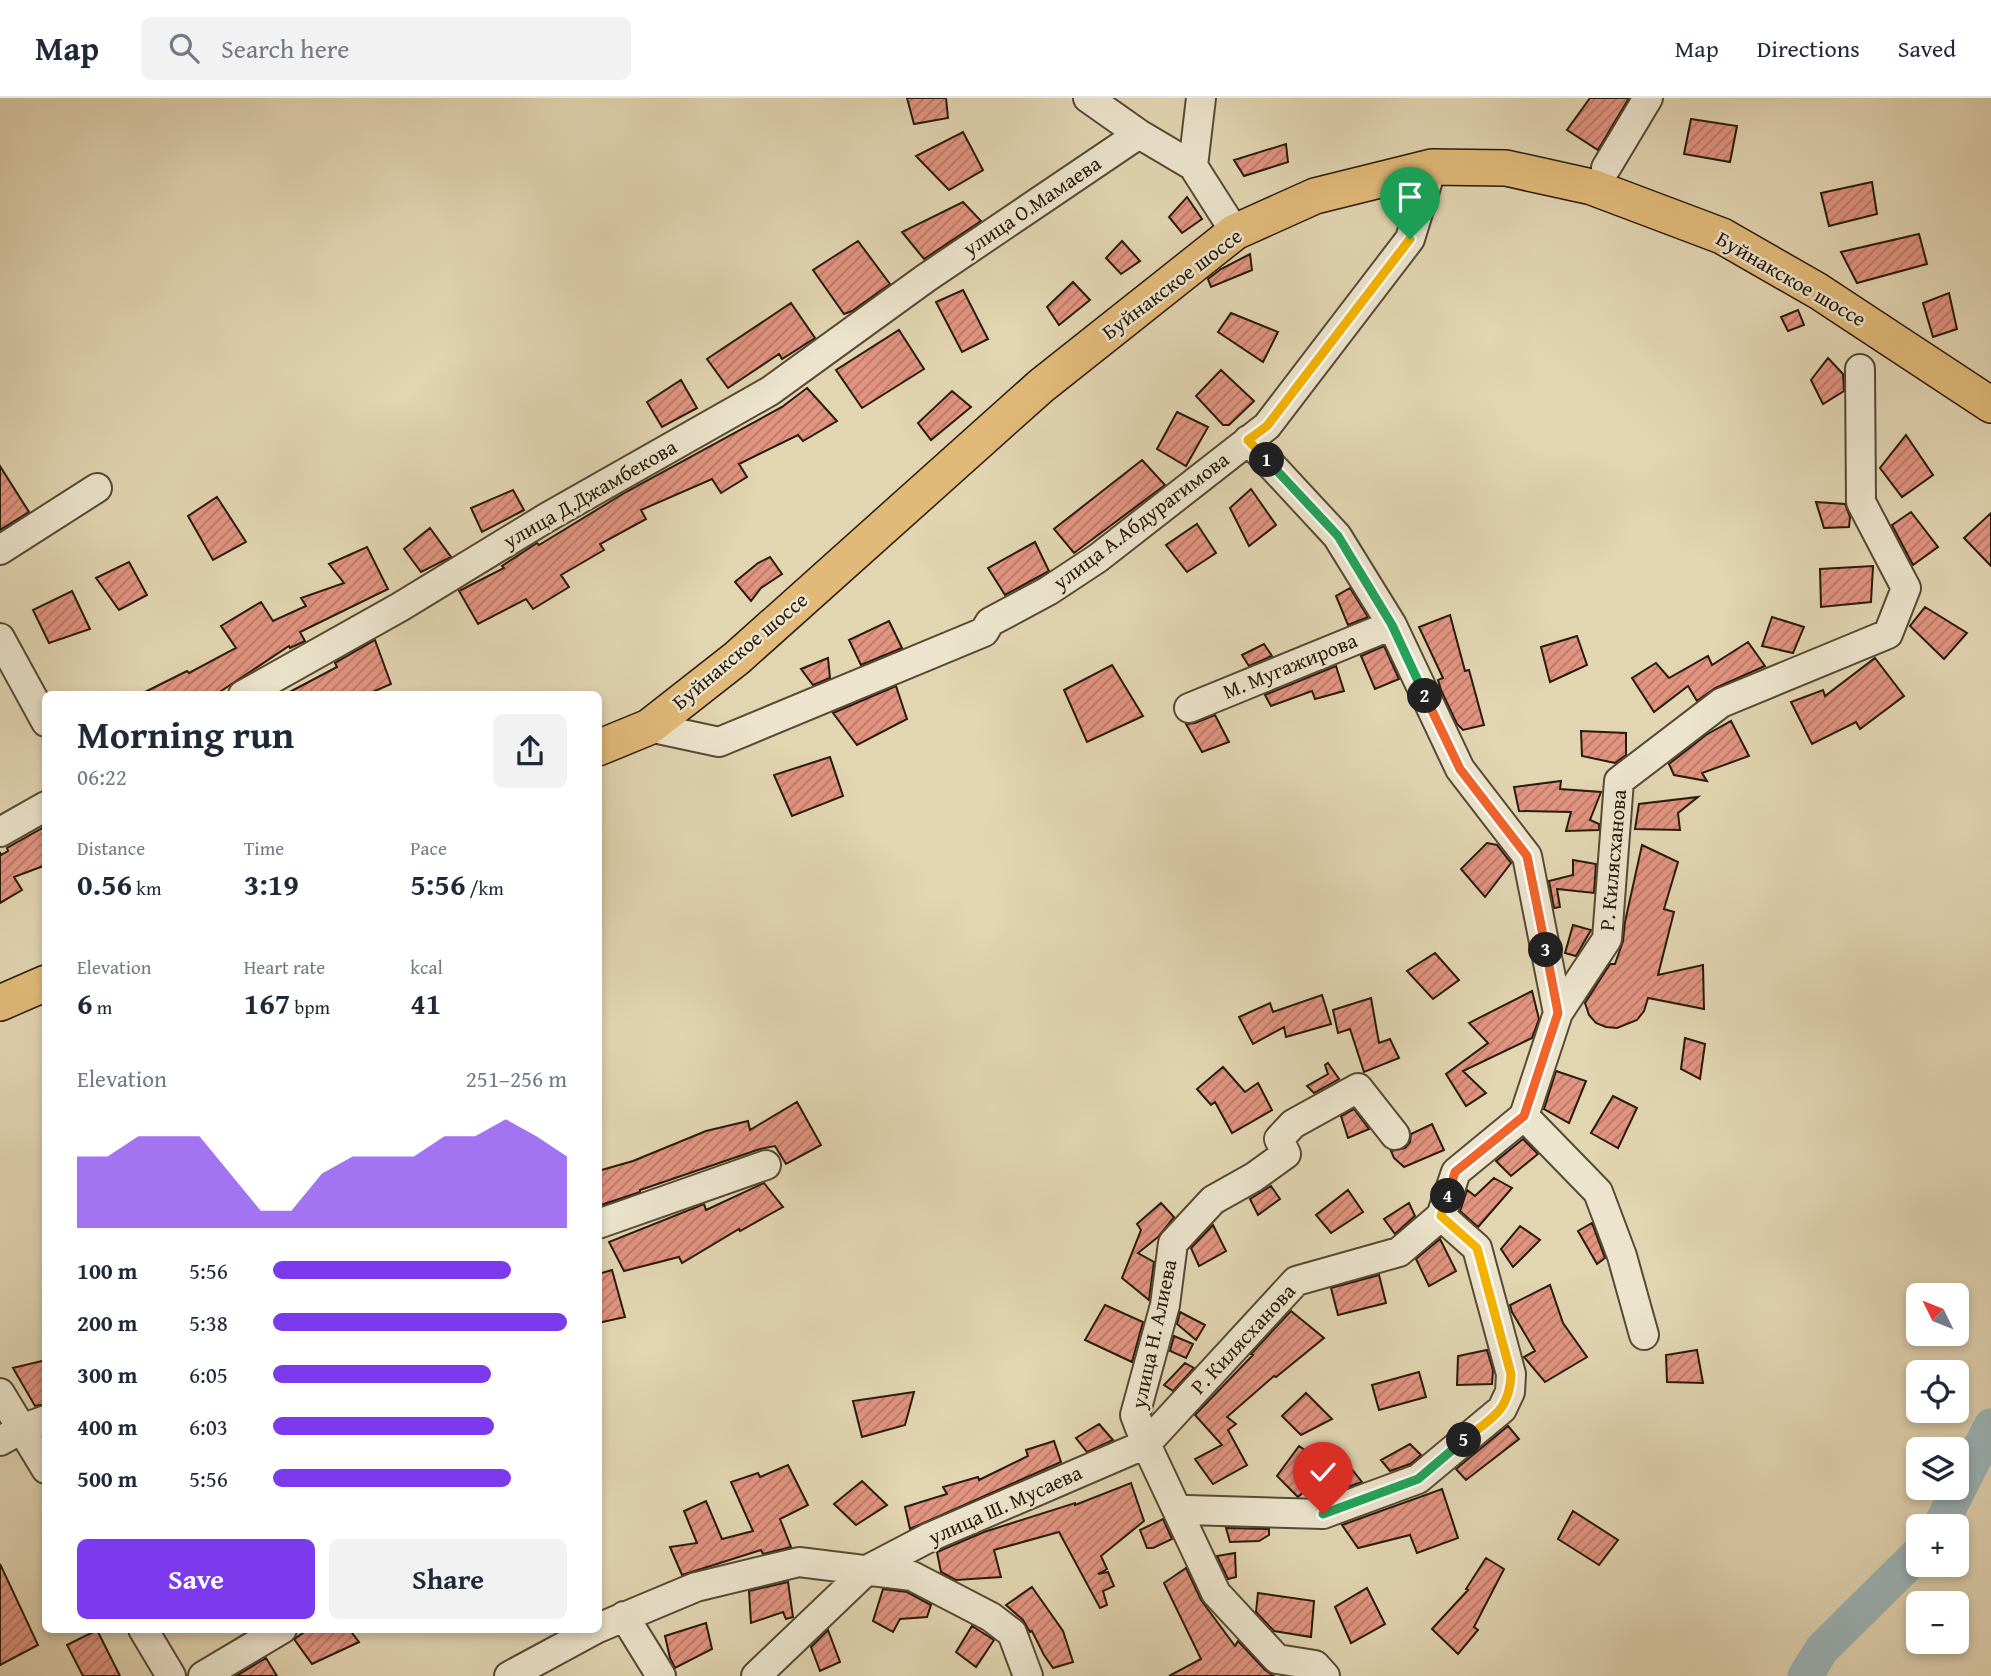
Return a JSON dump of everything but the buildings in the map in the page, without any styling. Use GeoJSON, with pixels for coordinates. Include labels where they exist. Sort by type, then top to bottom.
{"type":"FeatureCollection","features":[{"type":"Feature","properties":{"kind":"main road","name":"Буйнакское шоссе"},"geometry":{"type":"LineString","coordinates":[[602,746],[649,727],[737,658],[1041,386],[1236,232],[1315,196],[1432,167],[1506,168],[1592,187],[1722,236],[1829,298],[1991,405]]}},
{"type":"Feature","properties":{"kind":"main road"},"geometry":{"type":"LineString","coordinates":[[0,1003],[42,985]]}},
{"type":"Feature","properties":{"kind":"street"},"geometry":{"type":"LineString","coordinates":[[1088,98],[1139,134],[1193,166],[1236,232]]}},
{"type":"Feature","properties":{"kind":"street"},"geometry":{"type":"LineString","coordinates":[[1193,166],[1201,98]]}},
{"type":"Feature","properties":{"kind":"street"},"geometry":{"type":"LineString","coordinates":[[1606,168],[1648,98]]}},
{"type":"Feature","properties":{"kind":"street","name":"улица О.Мамаева"},"geometry":{"type":"LineString","coordinates":[[926,278],[1139,134]]}},
{"type":"Feature","properties":{"kind":"street","name":"улица А.Абдурагимова"},"geometry":{"type":"LineString","coordinates":[[649,727],[719,742],[984,632],[990,622],[1048,591],[1098,558],[1267,426],[1410,239],[1432,167]]}},
{"type":"Feature","properties":{"kind":"street","name":"улица Д.Джамбекова"},"geometry":{"type":"LineString","coordinates":[[250,691],[400,607],[546,518],[770,391],[926,278]]}},
{"type":"Feature","properties":{"kind":"street","name":"Р. Килясханова"},"geometry":{"type":"LineString","coordinates":[[1524,1116],[1558,1013],[1607,939],[1619,781],[1721,703],[1888,634],[1906,588],[1861,502],[1860,369]]}},
{"type":"Feature","properties":{"kind":"street"},"geometry":{"type":"LineString","coordinates":[[1248,440],[1338,536],[1392,625],[1460,769],[1527,856],[1558,1013]]}},
{"type":"Feature","properties":{"kind":"street"},"geometry":{"type":"LineString","coordinates":[[0,550],[97,488]]}},
{"type":"Feature","properties":{"kind":"street","name":"М. Мугажирова"},"geometry":{"type":"LineString","coordinates":[[1189,708],[1392,625]]}},
{"type":"Feature","properties":{"kind":"street"},"geometry":{"type":"LineString","coordinates":[[0,638],[42,715]]}},
{"type":"Feature","properties":{"kind":"street"},"geometry":{"type":"LineString","coordinates":[[0,832],[42,808]]}},
{"type":"Feature","properties":{"kind":"street","name":"улица Н. Алиева"},"geometry":{"type":"LineString","coordinates":[[1146,1444],[1135,1415],[1165,1305],[1173,1243],[1213,1200],[1254,1177],[1286,1154],[1279,1139],[1293,1124],[1358,1088],[1395,1135]]}},
{"type":"Feature","properties":{"kind":"street"},"geometry":{"type":"LineString","coordinates":[[1187,1510],[1323,1514],[1418,1479],[1502,1409],[1510,1392],[1511,1374],[1477,1248],[1441,1216],[1455,1172],[1524,1116],[1598,1192],[1622,1256],[1644,1335]]}},
{"type":"Feature","properties":{"kind":"street"},"geometry":{"type":"LineString","coordinates":[[602,1223],[766,1165]]}},
{"type":"Feature","properties":{"kind":"street","name":"Р. Килясханова"},"geometry":{"type":"LineString","coordinates":[[1146,1444],[1296,1281],[1399,1252],[1441,1216]]}},
{"type":"Feature","properties":{"kind":"street"},"geometry":{"type":"LineString","coordinates":[[0,1393],[42,1462]]}},
{"type":"Feature","properties":{"kind":"street"},"geometry":{"type":"LineString","coordinates":[[1146,1444],[1216,1593],[1274,1667],[1315,1665],[1325,1676]]}},
{"type":"Feature","properties":{"kind":"street","name":"улица Ш. Мусаева"},"geometry":{"type":"LineString","coordinates":[[756,1676],[867,1570],[930,1537],[1146,1444]]}},
{"type":"Feature","properties":{"kind":"street"},"geometry":{"type":"LineString","coordinates":[[602,1626],[696,1587],[799,1562],[867,1570],[912,1576],[991,1616],[1012,1633],[1028,1676]]}},
{"type":"Feature","properties":{"kind":"street"},"geometry":{"type":"LineString","coordinates":[[624,1616],[661,1676]]}},
{"type":"Feature","properties":{"kind":"street"},"geometry":{"type":"LineString","coordinates":[[145,1633],[171,1676]]}},
{"type":"Feature","properties":{"kind":"street"},"geometry":{"type":"LineString","coordinates":[[203,1676],[275,1633]]}},
{"type":"Feature","properties":{"kind":"street"},"geometry":{"type":"LineString","coordinates":[[509,1676],[588,1633]]}},
{"type":"Feature","properties":{"kind":"waterway"},"geometry":{"type":"LineString","coordinates":[[1946,1514],[1991,1426]]}},
{"type":"Feature","properties":{"kind":"waterway"},"geometry":{"type":"LineString","coordinates":[[1805,1676],[1822,1649],[1906,1566]]}},
{"type":"Feature","properties":{"kind":"route"},"geometry":{"type":"LineString","coordinates":[[1323,1514],[1418,1479],[1502,1409],[1510,1392],[1511,1374],[1477,1248],[1441,1216],[1455,1172],[1524,1116],[1558,1013],[1527,856],[1460,769],[1392,625],[1338,536],[1248,440],[1267,426],[1410,239]]}}]}
